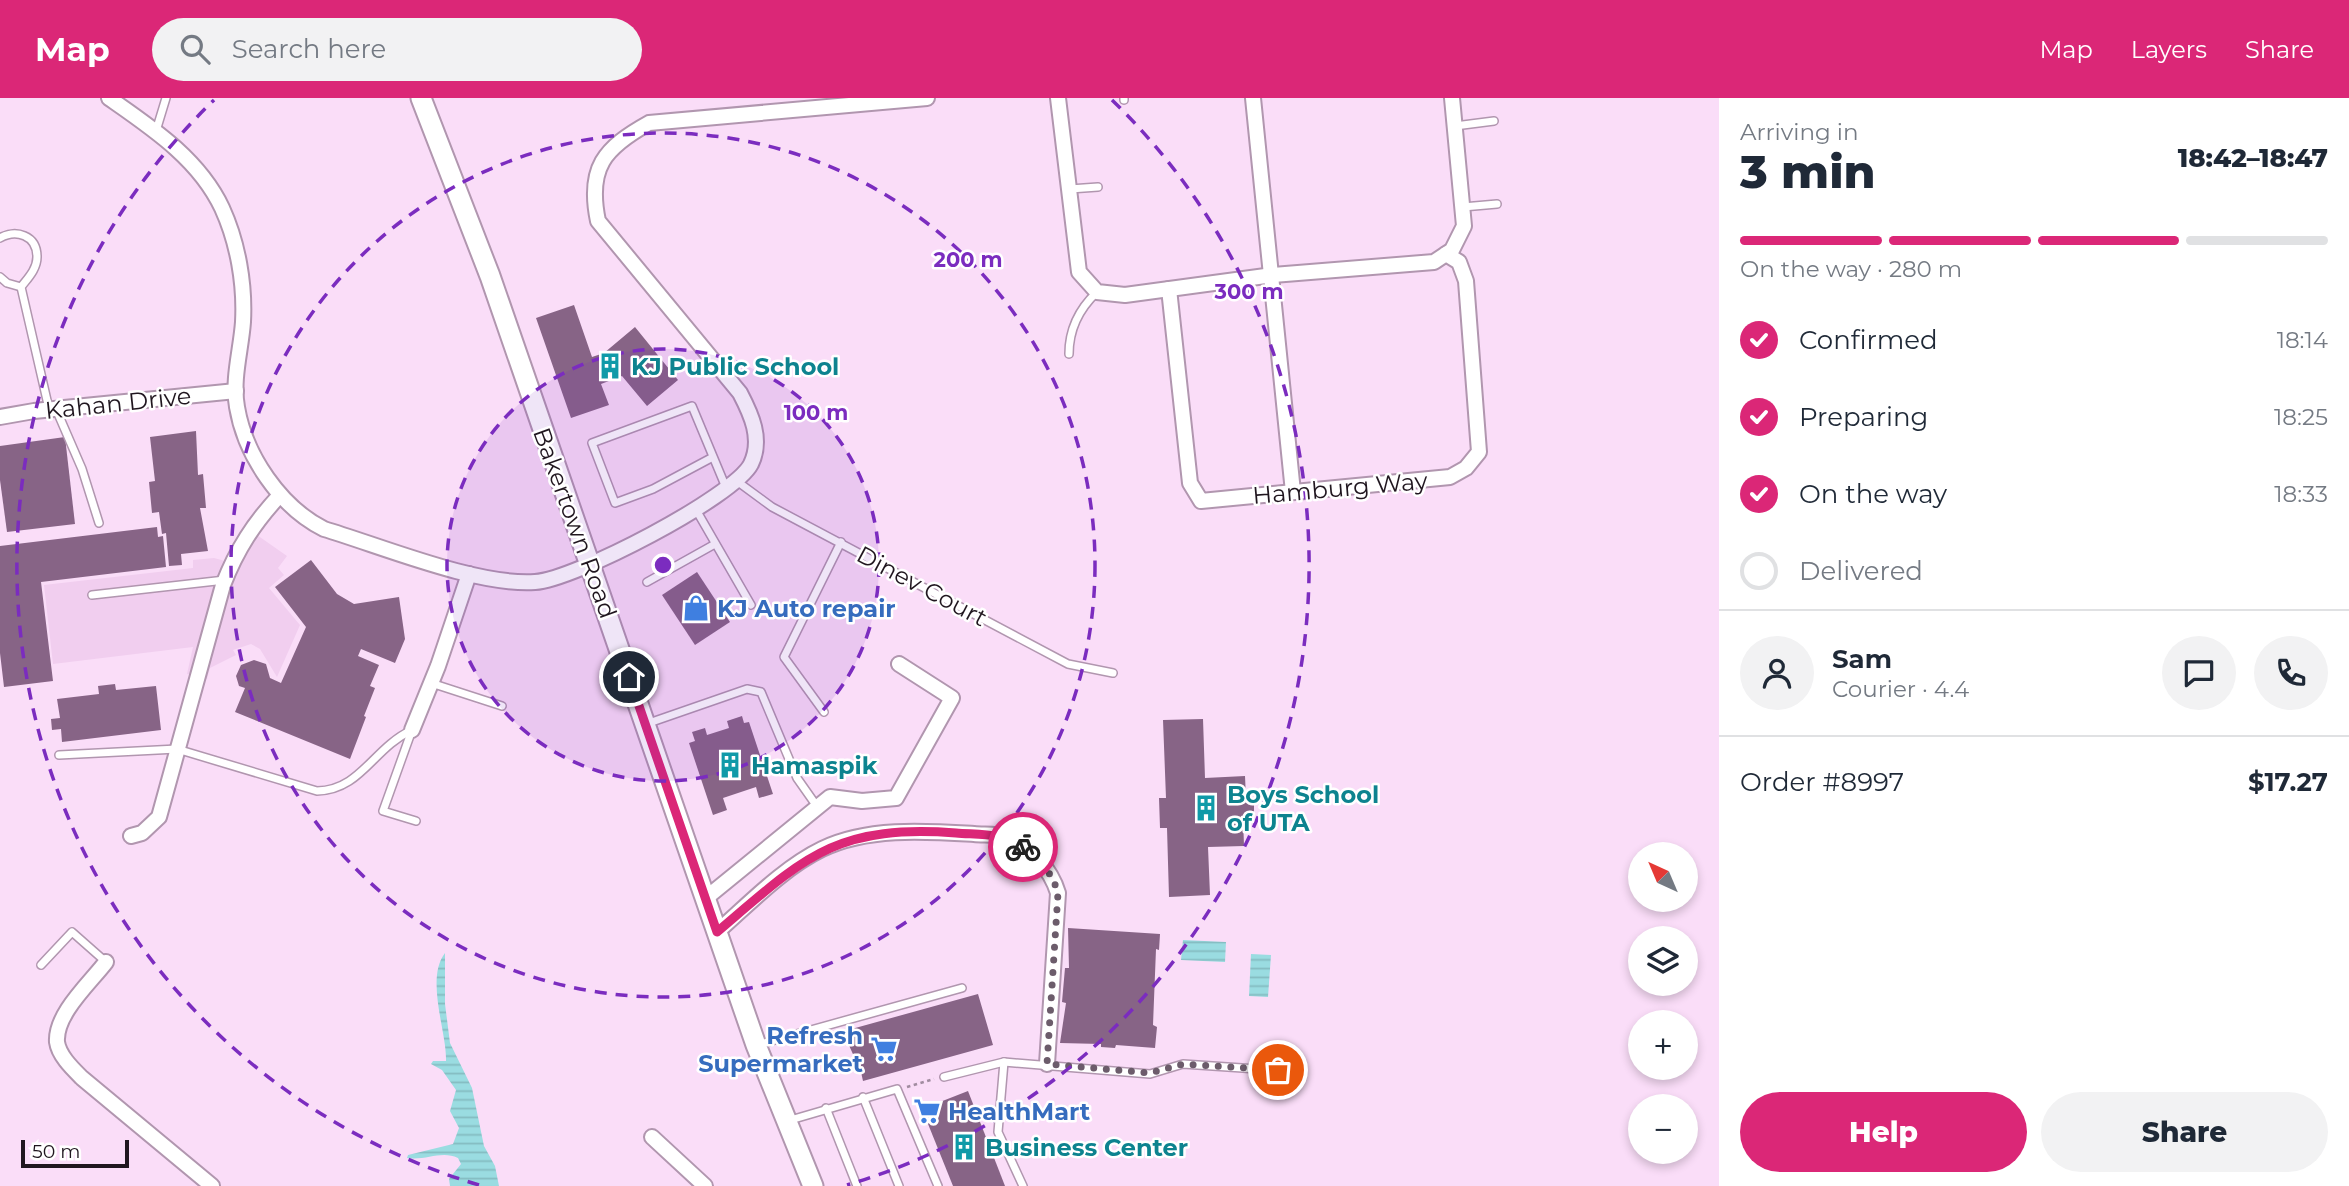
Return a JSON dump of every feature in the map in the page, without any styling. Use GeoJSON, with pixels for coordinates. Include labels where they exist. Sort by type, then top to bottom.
{"type":"FeatureCollection","features":[{"type":"Feature","properties":{"kind":"street"},"geometry":{"type":"LineString","coordinates":[[109,98],[156,131],[186,157],[208,184],[222,208],[236,245],[243,320],[237,406],[244,433],[280,495],[308,521],[324,528],[468,574],[533,583],[558,579],[590,567],[732,486],[752,462],[757,437],[752,415],[740,393],[598,221],[592,193],[601,164],[621,139],[649,124],[927,98]]}},
{"type":"Feature","properties":{"kind":"street","name":"Bakertown Road"},"geometry":{"type":"LineString","coordinates":[[421,98],[490,276],[756,1045],[813,1186]]}},
{"type":"Feature","properties":{"kind":"street"},"geometry":{"type":"LineString","coordinates":[[1058,98],[1079,272],[1097,292],[1125,295],[1273,275],[1434,262],[1452,250],[1464,226],[1452,98]]}},
{"type":"Feature","properties":{"kind":"street"},"geometry":{"type":"LineString","coordinates":[[1254,98],[1293,492]]}},
{"type":"Feature","properties":{"kind":"street","name":"Hamburg Way"},"geometry":{"type":"LineString","coordinates":[[1169,289],[1192,490],[1201,501],[1450,477],[1478,457],[1477,410],[1466,281],[1459,262],[1447,254]]}},
{"type":"Feature","properties":{"kind":"street","name":"Kahan Drive"},"geometry":{"type":"LineString","coordinates":[[0,417],[52,409],[236,391]]}},
{"type":"Feature","properties":{"kind":"street"},"geometry":{"type":"LineString","coordinates":[[131,836],[142,833],[159,817],[225,580],[237,550],[257,519],[280,495]]}},
{"type":"Feature","properties":{"kind":"street"},"geometry":{"type":"LineString","coordinates":[[412,730],[468,574]]}},
{"type":"Feature","properties":{"kind":"street"},"geometry":{"type":"LineString","coordinates":[[706,898],[816,805],[830,797],[862,801],[896,798],[951,698],[899,664]]}},
{"type":"Feature","properties":{"kind":"street"},"geometry":{"type":"LineString","coordinates":[[717,932],[799,863],[822,849],[862,836],[934,831],[1005,836],[1042,862],[1054,879],[1058,893],[1047,1064]]}},
{"type":"Feature","properties":{"kind":"street"},"geometry":{"type":"LineString","coordinates":[[106,962],[61,1020],[57,1042],[68,1063],[82,1078],[212,1186]]}},
{"type":"Feature","properties":{"kind":"street"},"geometry":{"type":"LineString","coordinates":[[652,1137],[705,1186]]}},
{"type":"Feature","properties":{"kind":"lane"},"geometry":{"type":"LineString","coordinates":[[156,131],[166,98]]}},
{"type":"Feature","properties":{"kind":"lane"},"geometry":{"type":"LineString","coordinates":[[1455,127],[1494,121]]}},
{"type":"Feature","properties":{"kind":"lane"},"geometry":{"type":"LineString","coordinates":[[1069,190],[1098,187]]}},
{"type":"Feature","properties":{"kind":"lane"},"geometry":{"type":"LineString","coordinates":[[1463,207],[1497,204]]}},
{"type":"Feature","properties":{"kind":"lane"},"geometry":{"type":"LineString","coordinates":[[0,239],[14,233],[28,237],[34,244],[37,258],[33,271],[21,287]]}},
{"type":"Feature","properties":{"kind":"lane"},"geometry":{"type":"LineString","coordinates":[[0,277],[7,283],[21,287]]}},
{"type":"Feature","properties":{"kind":"lane"},"geometry":{"type":"LineString","coordinates":[[21,287],[52,409],[82,469],[99,523]]}},
{"type":"Feature","properties":{"kind":"lane"},"geometry":{"type":"LineString","coordinates":[[1069,354],[1069,338],[1075,323],[1085,304],[1097,292]]}},
{"type":"Feature","properties":{"kind":"lane"},"geometry":{"type":"LineString","coordinates":[[713,457],[653,489],[615,503],[592,443],[692,406],[713,457],[732,486]]}},
{"type":"Feature","properties":{"kind":"lane","name":"Dinev Court"},"geometry":{"type":"LineString","coordinates":[[732,486],[1068,664],[1113,673]]}},
{"type":"Feature","properties":{"kind":"lane"},"geometry":{"type":"LineString","coordinates":[[694,508],[751,605]]}},
{"type":"Feature","properties":{"kind":"lane"},"geometry":{"type":"LineString","coordinates":[[824,712],[784,657],[841,542]]}},
{"type":"Feature","properties":{"kind":"lane"},"geometry":{"type":"LineString","coordinates":[[647,582],[715,544]]}},
{"type":"Feature","properties":{"kind":"lane"},"geometry":{"type":"LineString","coordinates":[[92,595],[225,580]]}},
{"type":"Feature","properties":{"kind":"lane"},"geometry":{"type":"LineString","coordinates":[[431,682],[502,706]]}},
{"type":"Feature","properties":{"kind":"lane"},"geometry":{"type":"LineString","coordinates":[[646,724],[747,689],[755,689],[761,692],[768,705],[796,778],[816,805]]}},
{"type":"Feature","properties":{"kind":"lane"},"geometry":{"type":"LineString","coordinates":[[60,755],[177,749],[317,791],[337,791],[354,779],[393,739],[412,730]]}},
{"type":"Feature","properties":{"kind":"lane"},"geometry":{"type":"LineString","coordinates":[[412,730],[383,811],[416,821]]}},
{"type":"Feature","properties":{"kind":"lane"},"geometry":{"type":"LineString","coordinates":[[41,965],[72,932],[106,962]]}},
{"type":"Feature","properties":{"kind":"lane"},"geometry":{"type":"LineString","coordinates":[[756,1045],[962,988]]}},
{"type":"Feature","properties":{"kind":"lane"},"geometry":{"type":"LineString","coordinates":[[1004,1062],[998,1132],[1023,1186]]}},
{"type":"Feature","properties":{"kind":"lane"},"geometry":{"type":"LineString","coordinates":[[944,1077],[1004,1062],[1150,1073],[1183,1064],[1301,1072]]}},
{"type":"Feature","properties":{"kind":"lane"},"geometry":{"type":"LineString","coordinates":[[786,1122],[897,1089],[938,1186]]}},
{"type":"Feature","properties":{"kind":"lane"},"geometry":{"type":"LineString","coordinates":[[863,1097],[899,1186]]}},
{"type":"Feature","properties":{"kind":"lane"},"geometry":{"type":"LineString","coordinates":[[826,1108],[857,1186]]}},
{"type":"Feature","properties":{"kind":"path"},"geometry":{"type":"LineString","coordinates":[[897,1089],[944,1077]]}},
{"type":"Feature","properties":{"kind":"shaded area"},"geometry":{"type":"Polygon","coordinates":[[[257,535],[287,556],[278,568],[284,575],[269,588],[300,625],[277,677],[260,649],[251,644],[233,650],[236,655],[210,668],[207,679],[187,674],[193,647],[53,664],[44,585],[193,568],[193,560],[214,558],[236,564],[257,535]]]}},
{"type":"Feature","properties":{"kind":"shaded area"},"geometry":{"type":"Polygon","coordinates":[[[1183,940],[1226,942],[1225,962],[1181,960],[1183,940]]]}},
{"type":"Feature","properties":{"kind":"shaded area"},"geometry":{"type":"Polygon","coordinates":[[[445,953],[445,1004],[450,1043],[472,1088],[484,1146],[495,1166],[499,1186],[450,1186],[449,1179],[461,1164],[458,1158],[452,1156],[407,1158],[408,1155],[453,1144],[459,1128],[450,1111],[456,1090],[442,1070],[431,1064],[433,1061],[446,1061],[437,991],[439,964],[445,953]]]}},
{"type":"Feature","properties":{"kind":"shaded area"},"geometry":{"type":"Polygon","coordinates":[[[1251,954],[1271,955],[1268,997],[1249,996],[1251,954]]]}},
{"type":"Feature","properties":{"kind":"building","name":"KJ Public School"},"geometry":{"type":"Polygon","coordinates":[[[574,305],[592,357],[604,353],[635,327],[678,380],[647,406],[622,376],[601,384],[609,405],[571,418],[536,318],[574,305]]]}},
{"type":"Feature","properties":{"kind":"building"},"geometry":{"type":"Polygon","coordinates":[[[196,431],[198,475],[203,474],[206,508],[200,508],[208,551],[181,554],[182,565],[169,566],[166,533],[162,534],[159,512],[152,513],[149,482],[155,481],[150,437],[196,431]]]}},
{"type":"Feature","properties":{"kind":"building"},"geometry":{"type":"Polygon","coordinates":[[[65,437],[75,524],[7,532],[0,480],[0,446],[65,437]]]}},
{"type":"Feature","properties":{"kind":"building"},"geometry":{"type":"Polygon","coordinates":[[[157,527],[158,537],[163,536],[166,567],[41,582],[53,681],[4,687],[0,653],[0,546],[157,527]]]}},
{"type":"Feature","properties":{"kind":"building"},"geometry":{"type":"Polygon","coordinates":[[[311,560],[337,594],[354,604],[399,597],[405,639],[395,663],[361,649],[358,656],[379,665],[370,686],[375,688],[350,759],[235,712],[245,688],[239,686],[236,676],[241,665],[254,660],[266,664],[270,678],[281,683],[306,627],[275,587],[311,560]]]}},
{"type":"Feature","properties":{"kind":"building","name":"KJ Auto repair"},"geometry":{"type":"Polygon","coordinates":[[[697,572],[730,622],[695,645],[662,595],[697,572]]]}},
{"type":"Feature","properties":{"kind":"building"},"geometry":{"type":"Polygon","coordinates":[[[115,684],[116,690],[156,686],[161,730],[62,742],[61,729],[52,730],[51,719],[60,718],[57,699],[99,694],[98,686],[115,684]]]}},
{"type":"Feature","properties":{"kind":"building","name":"Hamaspik"},"geometry":{"type":"Polygon","coordinates":[[[742,716],[744,723],[749,722],[773,794],[759,798],[756,787],[723,798],[727,810],[713,815],[689,743],[695,741],[692,732],[705,728],[707,735],[729,728],[727,721],[742,716]]]}},
{"type":"Feature","properties":{"kind":"building","name":"Boys School of UTA"},"geometry":{"type":"Polygon","coordinates":[[[1203,719],[1205,778],[1245,776],[1246,798],[1254,798],[1254,817],[1243,817],[1244,846],[1208,847],[1210,895],[1169,897],[1167,828],[1160,828],[1159,798],[1166,798],[1163,720],[1203,719]]]}},
{"type":"Feature","properties":{"kind":"building"},"geometry":{"type":"Polygon","coordinates":[[[1068,928],[1160,934],[1159,950],[1156,949],[1153,1025],[1157,1027],[1155,1048],[1116,1045],[1115,1048],[1101,1047],[1101,1044],[1060,1043],[1066,1003],[1062,1002],[1065,968],[1069,968],[1068,928]]]}},
{"type":"Feature","properties":{"kind":"building"},"geometry":{"type":"Polygon","coordinates":[[[978,994],[993,1045],[863,1081],[861,1072],[856,1073],[854,1065],[857,1063],[847,1041],[850,1040],[848,1030],[978,994]]]}},
{"type":"Feature","properties":{"kind":"building","name":"Business Center"},"geometry":{"type":"Polygon","coordinates":[[[968,1091],[1005,1186],[953,1186],[922,1109],[968,1091]]]}},
{"type":"Feature","properties":{"kind":"way so far"},"geometry":{"type":"LineString","coordinates":[[1023,847],[1042,862],[1054,879],[1058,893],[1047,1064],[1150,1073],[1183,1064],[1278,1070]]}},
{"type":"Feature","properties":{"kind":"place","name":"KJ Public School"},"geometry":{"type":"Point","coordinates":[610,366]}},
{"type":"Feature","properties":{"kind":"place","name":"KJ Auto repair"},"geometry":{"type":"Point","coordinates":[696,608]}},
{"type":"Feature","properties":{"kind":"place","name":"Hamaspik"},"geometry":{"type":"Point","coordinates":[730,765]}},
{"type":"Feature","properties":{"kind":"place","name":"Boys School of UTA"},"geometry":{"type":"Point","coordinates":[1206,808]}},
{"type":"Feature","properties":{"kind":"place","name":"Refresh Supermarket"},"geometry":{"type":"Point","coordinates":[884,1049]}},
{"type":"Feature","properties":{"kind":"place","name":"HealthMart"},"geometry":{"type":"Point","coordinates":[927,1111]}},
{"type":"Feature","properties":{"kind":"place","name":"Business Center"},"geometry":{"type":"Point","coordinates":[964,1147]}},
{"type":"Feature","properties":{"kind":"route"},"geometry":{"type":"LineString","coordinates":[[629,677],[717,932],[799,863],[822,849],[847,840],[862,836],[934,831],[1005,836],[1023,847]]}}]}
